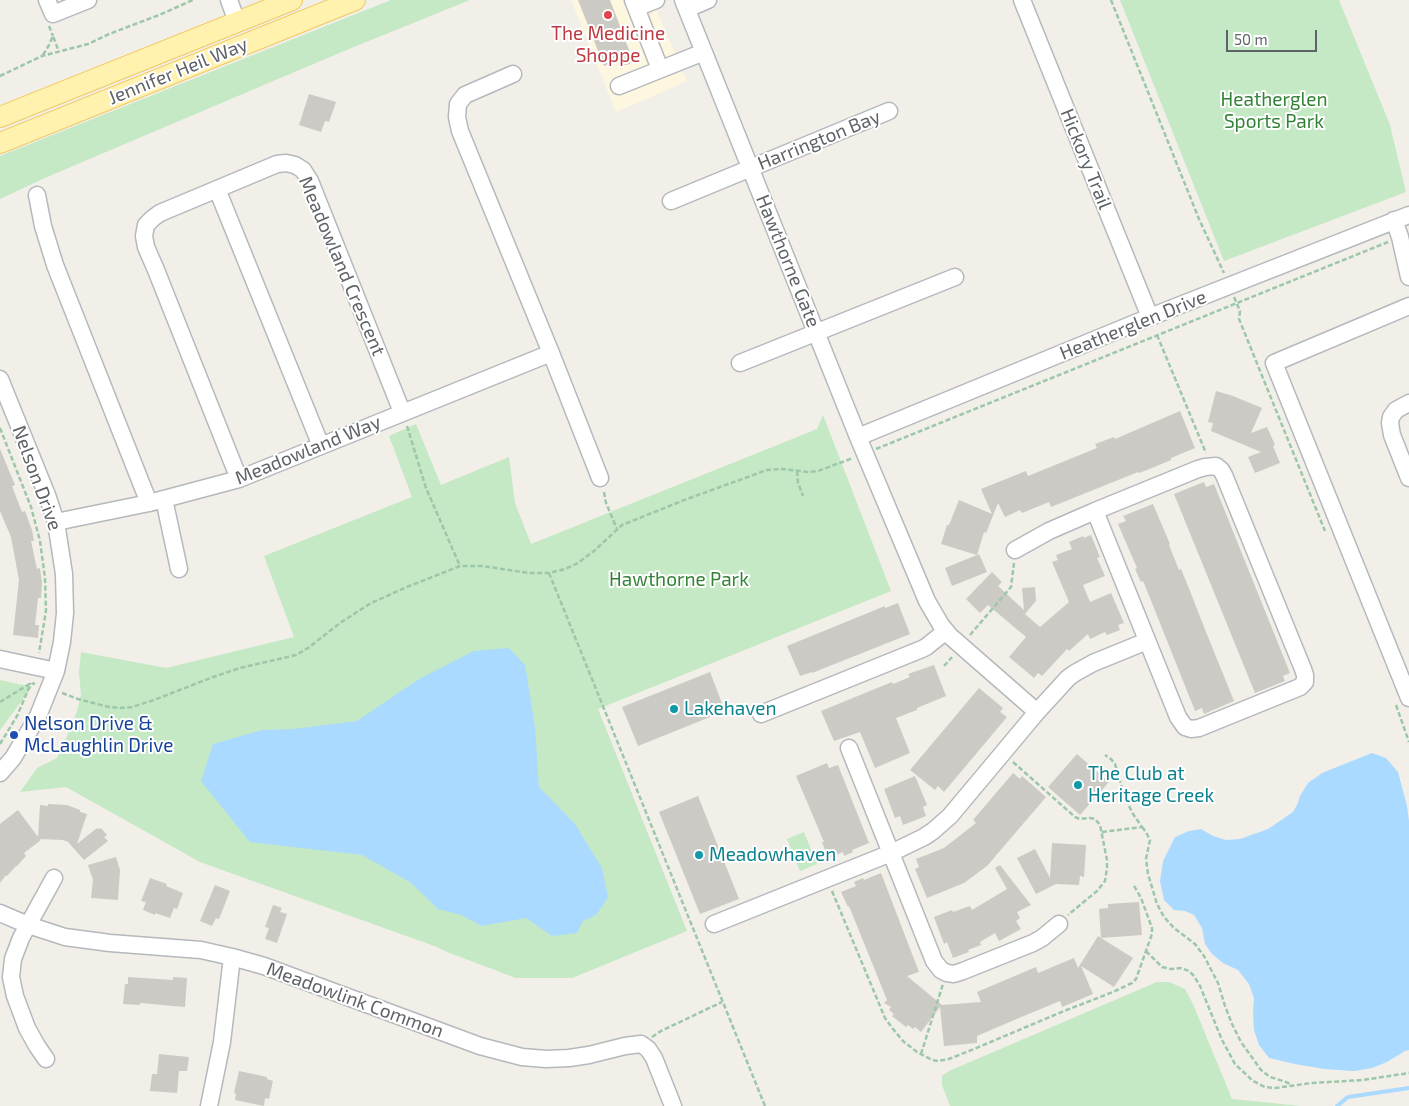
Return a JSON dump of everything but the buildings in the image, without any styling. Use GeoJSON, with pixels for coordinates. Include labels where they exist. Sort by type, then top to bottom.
{"type":"FeatureCollection","features":[{"type":"Feature","properties":{"kind":"main road","name":"Jennifer Heil Way"},"geometry":{"type":"LineString","coordinates":[[0,116],[292,0]]}},
{"type":"Feature","properties":{"kind":"main road","name":"Jennifer Heil Way"},"geometry":{"type":"LineString","coordinates":[[0,143],[355,0]]}},
{"type":"Feature","properties":{"kind":"street"},"geometry":{"type":"LineString","coordinates":[[47,0],[53,14],[88,0]]}},
{"type":"Feature","properties":{"kind":"street"},"geometry":{"type":"LineString","coordinates":[[229,0],[237,22]]}},
{"type":"Feature","properties":{"kind":"street"},"geometry":{"type":"LineString","coordinates":[[656,0],[634,4],[660,69]]}},
{"type":"Feature","properties":{"kind":"street"},"geometry":{"type":"LineString","coordinates":[[685,4],[708,0]]}},
{"type":"Feature","properties":{"kind":"street","name":"Hickory Trail"},"geometry":{"type":"LineString","coordinates":[[1022,0],[1150,317]]}},
{"type":"Feature","properties":{"kind":"street","name":"Hawthorne Gate"},"geometry":{"type":"LineString","coordinates":[[685,4],[858,437],[927,601],[937,620],[946,631],[1037,712]]}},
{"type":"Feature","properties":{"kind":"street"},"geometry":{"type":"LineString","coordinates":[[619,86],[704,52]]}},
{"type":"Feature","properties":{"kind":"street"},"geometry":{"type":"LineString","coordinates":[[513,74],[465,95],[458,104],[457,117],[460,131],[600,478]]}},
{"type":"Feature","properties":{"kind":"street","name":"Harrington Bay"},"geometry":{"type":"LineString","coordinates":[[670,201],[889,111]]}},
{"type":"Feature","properties":{"kind":"street","name":"Meadowland Crescent"},"geometry":{"type":"LineString","coordinates":[[239,479],[146,247],[144,236],[146,225],[160,213],[277,164],[295,165],[303,170],[310,181],[402,412]]}},
{"type":"Feature","properties":{"kind":"street"},"geometry":{"type":"LineString","coordinates":[[217,189],[321,446]]}},
{"type":"Feature","properties":{"kind":"street"},"geometry":{"type":"LineString","coordinates":[[37,195],[43,226],[55,266],[156,501],[179,569]]}},
{"type":"Feature","properties":{"kind":"street"},"geometry":{"type":"LineString","coordinates":[[1402,217],[1400,237],[1409,277]]}},
{"type":"Feature","properties":{"kind":"street","name":"Heatherglen Drive"},"geometry":{"type":"LineString","coordinates":[[858,437],[1150,317],[1402,217]]}},
{"type":"Feature","properties":{"kind":"street"},"geometry":{"type":"LineString","coordinates":[[740,363],[955,277]]}},
{"type":"Feature","properties":{"kind":"street"},"geometry":{"type":"LineString","coordinates":[[1409,306],[1274,363],[1409,698]]}},
{"type":"Feature","properties":{"kind":"street","name":"Meadowland Way"},"geometry":{"type":"LineString","coordinates":[[56,522],[156,501],[239,479],[551,353]]}},
{"type":"Feature","properties":{"kind":"street","name":"Nelson Drive"},"geometry":{"type":"LineString","coordinates":[[0,379],[7,415],[47,495],[56,522],[64,574],[65,613],[56,671],[38,716],[14,758],[0,773]]}},
{"type":"Feature","properties":{"kind":"street"},"geometry":{"type":"LineString","coordinates":[[1409,403],[1400,407],[1394,413],[1390,423],[1392,434],[1409,478]]}},
{"type":"Feature","properties":{"kind":"street"},"geometry":{"type":"LineString","coordinates":[[1015,550],[1049,531],[1095,511],[1198,468],[1216,466],[1224,475],[1303,669],[1304,682],[1300,687],[1198,728],[1191,729],[1185,727],[1178,716],[1095,511]]}},
{"type":"Feature","properties":{"kind":"street"},"geometry":{"type":"LineString","coordinates":[[761,714],[922,649],[946,631]]}},
{"type":"Feature","properties":{"kind":"street"},"geometry":{"type":"LineString","coordinates":[[714,924],[924,838],[942,824],[1059,687],[1075,673],[1147,641]]}},
{"type":"Feature","properties":{"kind":"street"},"geometry":{"type":"LineString","coordinates":[[0,659],[56,671]]}},
{"type":"Feature","properties":{"kind":"street"},"geometry":{"type":"LineString","coordinates":[[849,748],[934,961],[941,970],[954,974],[963,972],[1033,943],[1059,924]]}},
{"type":"Feature","properties":{"kind":"street"},"geometry":{"type":"LineString","coordinates":[[46,1059],[30,1033],[12,986],[11,977],[13,959],[21,938],[54,878]]}},
{"type":"Feature","properties":{"kind":"street","name":"Meadowlink Common"},"geometry":{"type":"LineString","coordinates":[[0,913],[28,925],[65,937],[86,941],[201,950],[232,957],[264,966],[480,1046],[522,1057],[569,1058],[634,1044],[642,1044]]}},
{"type":"Feature","properties":{"kind":"street"},"geometry":{"type":"LineString","coordinates":[[209,1106],[222,1042],[232,957]]}},
{"type":"Feature","properties":{"kind":"street"},"geometry":{"type":"LineString","coordinates":[[642,1044],[654,1058],[673,1106]]}},
{"type":"Feature","properties":{"kind":"path"},"geometry":{"type":"LineString","coordinates":[[0,76],[42,56],[88,44],[193,0]]}},
{"type":"Feature","properties":{"kind":"path"},"geometry":{"type":"LineString","coordinates":[[42,56],[53,36],[59,52]]}},
{"type":"Feature","properties":{"kind":"path"},"geometry":{"type":"LineString","coordinates":[[879,448],[1400,237]]}},
{"type":"Feature","properties":{"kind":"path"},"geometry":{"type":"LineString","coordinates":[[1157,335],[1212,466]]}},
{"type":"Feature","properties":{"kind":"path"},"geometry":{"type":"LineString","coordinates":[[402,412],[426,488],[460,566]]}},
{"type":"Feature","properties":{"kind":"path"},"geometry":{"type":"LineString","coordinates":[[0,428],[31,507],[40,541],[45,578],[46,611],[40,653]]}},
{"type":"Feature","properties":{"kind":"path"},"geometry":{"type":"LineString","coordinates":[[59,692],[78,700],[120,708],[154,700],[240,668],[296,655],[318,642],[340,622],[371,603],[460,566],[482,566],[530,573],[549,573],[565,569],[578,563],[594,551],[622,525],[687,499],[767,470],[818,471],[845,462]]}},
{"type":"Feature","properties":{"kind":"path"},"geometry":{"type":"LineString","coordinates":[[797,471],[798,483],[803,496]]}},
{"type":"Feature","properties":{"kind":"path"},"geometry":{"type":"LineString","coordinates":[[600,478],[606,503],[617,529]]}},
{"type":"Feature","properties":{"kind":"path"},"geometry":{"type":"LineString","coordinates":[[944,666],[1011,587],[1015,550]]}},
{"type":"Feature","properties":{"kind":"path"},"geometry":{"type":"LineString","coordinates":[[549,573],[765,1106]]}},
{"type":"Feature","properties":{"kind":"path"},"geometry":{"type":"LineString","coordinates":[[0,702],[31,683],[17,716],[0,744]]}},
{"type":"Feature","properties":{"kind":"path"},"geometry":{"type":"LineString","coordinates":[[1002,753],[1075,817],[1080,819],[1090,818],[1098,821],[1102,832],[1107,860],[1105,881],[1097,891],[1059,924]]}},
{"type":"Feature","properties":{"kind":"path"},"geometry":{"type":"LineString","coordinates":[[1105,755],[1115,764],[1125,798],[1150,840],[1146,859],[1148,874],[1157,904],[1164,917],[1174,928],[1195,944],[1204,956],[1218,983],[1232,1024],[1261,1070],[1270,1077],[1292,1085]]}},
{"type":"Feature","properties":{"kind":"path"},"geometry":{"type":"LineString","coordinates":[[1102,832],[1142,827]]}},
{"type":"Feature","properties":{"kind":"path"},"geometry":{"type":"LineString","coordinates":[[827,878],[885,1018],[892,1029],[903,1040],[921,1054],[938,1061],[949,1059],[1132,983],[1136,979],[1152,934],[1152,928],[1141,898],[1133,884]]}},
{"type":"Feature","properties":{"kind":"path"},"geometry":{"type":"LineString","coordinates":[[1146,951],[1162,967],[1189,970],[1200,986],[1222,1040],[1235,1064],[1253,1081],[1265,1087],[1275,1088],[1363,1080],[1409,1073]]}},
{"type":"Feature","properties":{"kind":"path"},"geometry":{"type":"LineString","coordinates":[[921,1054],[947,973]]}},
{"type":"Feature","properties":{"kind":"path"},"geometry":{"type":"LineString","coordinates":[[642,1044],[661,1031],[722,1002]]}},
{"type":"Feature","properties":{"kind":"shaded area"},"geometry":{"type":"Polygon","coordinates":[[[571,0],[652,0],[687,81],[616,112],[571,0]]]}},
{"type":"Feature","properties":{"kind":"green space"},"geometry":{"type":"Polygon","coordinates":[[[391,0],[470,0],[344,51],[47,177],[0,199],[0,156],[391,0]]]}},
{"type":"Feature","properties":{"kind":"green space","name":"Heatherglen Sports Park"},"geometry":{"type":"Polygon","coordinates":[[[1120,0],[1339,0],[1390,125],[1406,192],[1224,261],[1120,0]]]}},
{"type":"Feature","properties":{"kind":"green space","name":"Hawthorne Park"},"geometry":{"type":"Polygon","coordinates":[[[823,415],[891,591],[598,709],[687,931],[572,978],[516,978],[437,947],[200,862],[66,787],[20,792],[37,768],[57,758],[67,736],[81,695],[79,672],[81,652],[166,668],[294,637],[264,556],[412,497],[389,436],[416,424],[441,485],[509,457],[515,503],[531,544],[817,429],[823,415]]]}},
{"type":"Feature","properties":{"kind":"green space"},"geometry":{"type":"Polygon","coordinates":[[[0,680],[32,687],[0,730],[0,680]]]}},
{"type":"Feature","properties":{"kind":"green space"},"geometry":{"type":"Polygon","coordinates":[[[804,832],[817,864],[800,871],[787,839],[804,832]]]}},
{"type":"Feature","properties":{"kind":"green space"},"geometry":{"type":"Polygon","coordinates":[[[1157,982],[1169,982],[1185,989],[1232,1099],[1301,1106],[950,1106],[942,1085],[942,1076],[949,1071],[1157,982]]]}},
{"type":"Feature","properties":{"kind":"water"},"geometry":{"type":"Polygon","coordinates":[[[509,648],[525,665],[535,727],[539,787],[575,824],[602,868],[608,898],[596,915],[583,921],[577,933],[552,936],[526,918],[482,926],[461,915],[438,909],[410,882],[362,855],[250,842],[201,781],[213,744],[262,730],[294,729],[357,721],[419,679],[474,651],[509,648]]]}},
{"type":"Feature","properties":{"kind":"water"},"geometry":{"type":"Polygon","coordinates":[[[1372,753],[1386,758],[1398,772],[1409,821],[1409,1050],[1372,1068],[1354,1071],[1324,1069],[1269,1058],[1259,1045],[1254,1030],[1254,998],[1249,984],[1238,970],[1223,963],[1212,954],[1205,944],[1202,928],[1194,915],[1185,911],[1174,910],[1164,900],[1160,881],[1163,861],[1175,837],[1189,831],[1201,829],[1213,836],[1226,840],[1240,839],[1268,829],[1293,812],[1308,783],[1322,773],[1372,753]]]}},
{"type":"Feature","properties":{"kind":"waterway"},"geometry":{"type":"LineString","coordinates":[[1337,1106],[1348,1097],[1409,1088]]}},
{"type":"Feature","properties":{"kind":"place","name":"The Medicine Shoppe"},"geometry":{"type":"Point","coordinates":[608,15]}},
{"type":"Feature","properties":{"kind":"place","name":"Lakehaven"},"geometry":{"type":"Point","coordinates":[674,709]}},
{"type":"Feature","properties":{"kind":"place","name":"Nelson Drive & McLaughlin Drive"},"geometry":{"type":"Point","coordinates":[14,735]}},
{"type":"Feature","properties":{"kind":"place","name":"The Club at Heritage Creek"},"geometry":{"type":"Point","coordinates":[1078,785]}},
{"type":"Feature","properties":{"kind":"place","name":"Meadowhaven"},"geometry":{"type":"Point","coordinates":[699,855]}}]}
